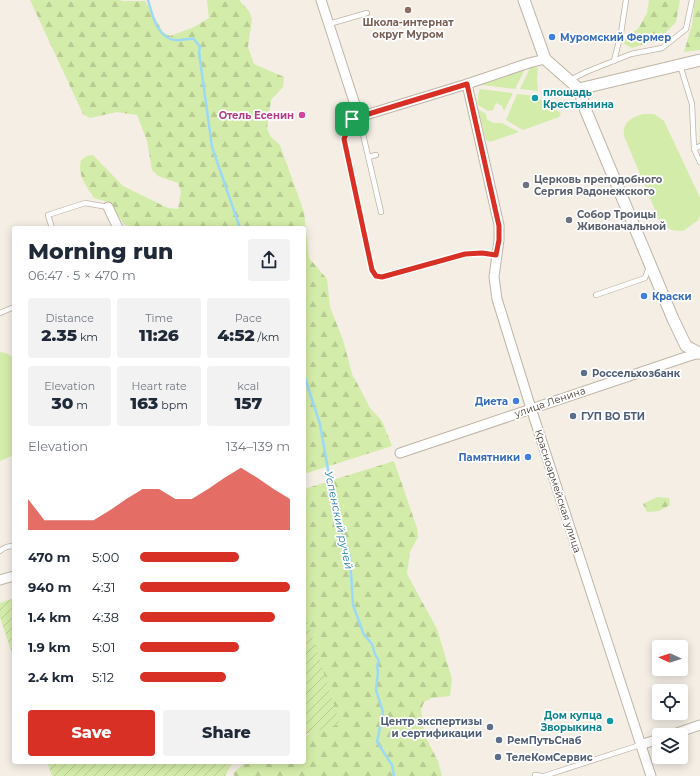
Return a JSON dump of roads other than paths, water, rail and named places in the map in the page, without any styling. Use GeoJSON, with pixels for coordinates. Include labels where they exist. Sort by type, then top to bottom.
{"type":"FeatureCollection","features":[{"type":"Feature","properties":{"kind":"street"},"geometry":{"type":"LineString","coordinates":[[321,0],[359,118],[545,59]]}},
{"type":"Feature","properties":{"kind":"street"},"geometry":{"type":"LineString","coordinates":[[524,0],[545,59],[579,89],[586,111],[673,319],[686,346],[700,354]]}},
{"type":"Feature","properties":{"kind":"street"},"geometry":{"type":"LineString","coordinates":[[579,89],[700,60]]}},
{"type":"Feature","properties":{"kind":"street","name":"Красноармейская улица"},"geometry":{"type":"LineString","coordinates":[[467,84],[499,226],[499,240],[494,277],[497,300],[651,776]]}},
{"type":"Feature","properties":{"kind":"street"},"geometry":{"type":"LineString","coordinates":[[108,207],[117,226]]}},
{"type":"Feature","properties":{"kind":"street","name":"улица Ленина"},"geometry":{"type":"LineString","coordinates":[[400,453],[531,408],[686,357],[700,354]]}},
{"type":"Feature","properties":{"kind":"street"},"geometry":{"type":"LineString","coordinates":[[0,580],[12,577]]}},
{"type":"Feature","properties":{"kind":"street"},"geometry":{"type":"LineString","coordinates":[[688,730],[700,726]]}},
{"type":"Feature","properties":{"kind":"street"},"geometry":{"type":"LineString","coordinates":[[640,745],[652,741]]}},
{"type":"Feature","properties":{"kind":"lane"},"geometry":{"type":"LineString","coordinates":[[614,61],[621,33],[626,0]]}},
{"type":"Feature","properties":{"kind":"lane"},"geometry":{"type":"LineString","coordinates":[[570,81],[586,72],[631,54],[662,48],[686,29],[692,0]]}},
{"type":"Feature","properties":{"kind":"lane"},"geometry":{"type":"LineString","coordinates":[[329,24],[367,13]]}},
{"type":"Feature","properties":{"kind":"lane"},"geometry":{"type":"LineString","coordinates":[[680,65],[692,104],[694,149],[700,162]]}},
{"type":"Feature","properties":{"kind":"lane"},"geometry":{"type":"LineString","coordinates":[[381,212],[359,118],[352,119],[344,139],[372,270],[376,276],[382,277],[465,254],[482,253],[496,255]]}},
{"type":"Feature","properties":{"kind":"lane"},"geometry":{"type":"LineString","coordinates":[[694,149],[700,146]]}},
{"type":"Feature","properties":{"kind":"lane"},"geometry":{"type":"LineString","coordinates":[[368,157],[376,155]]}},
{"type":"Feature","properties":{"kind":"lane"},"geometry":{"type":"LineString","coordinates":[[51,226],[48,215],[85,203],[108,207]]}},
{"type":"Feature","properties":{"kind":"lane"},"geometry":{"type":"LineString","coordinates":[[596,294],[645,278],[650,265]]}},
{"type":"Feature","properties":{"kind":"lane"},"geometry":{"type":"LineString","coordinates":[[0,313],[12,308]]}},
{"type":"Feature","properties":{"kind":"lane"},"geometry":{"type":"LineString","coordinates":[[0,551],[3,548],[12,546]]}},
{"type":"Feature","properties":{"kind":"lane"},"geometry":{"type":"LineString","coordinates":[[535,775],[543,776],[640,745]]}},
{"type":"Feature","properties":{"kind":"waterway","name":"Успенский ручей"},"geometry":{"type":"LineString","coordinates":[[148,0],[156,24],[164,35],[175,40],[194,39],[200,47],[199,52],[212,147],[239,226]]}},
{"type":"Feature","properties":{"kind":"waterway","name":"Успенский ручей"},"geometry":{"type":"LineString","coordinates":[[306,381],[320,424],[336,515],[350,557],[353,605],[364,635],[372,644],[379,661],[377,665],[378,672],[376,690],[383,712],[377,742],[392,765],[394,776]]}},
{"type":"Feature","properties":{"kind":"place","name":"Школа-интернат округ Муром"},"geometry":{"type":"Point","coordinates":[408,10]}},
{"type":"Feature","properties":{"kind":"place","name":"Муромский Фермер"},"geometry":{"type":"Point","coordinates":[552,37]}},
{"type":"Feature","properties":{"kind":"place","name":"площадь Крестьянина"},"geometry":{"type":"Point","coordinates":[535,98]}},
{"type":"Feature","properties":{"kind":"place","name":"Отель Есенин"},"geometry":{"type":"Point","coordinates":[302,115]}},
{"type":"Feature","properties":{"kind":"place","name":"Церковь преподобного Сергия Радонежского"},"geometry":{"type":"Point","coordinates":[526,185]}},
{"type":"Feature","properties":{"kind":"place","name":"Собор Троицы Живоначальной"},"geometry":{"type":"Point","coordinates":[569,220]}},
{"type":"Feature","properties":{"kind":"place","name":"Краски"},"geometry":{"type":"Point","coordinates":[644,296]}},
{"type":"Feature","properties":{"kind":"place","name":"Россельхозбанк"},"geometry":{"type":"Point","coordinates":[584,373]}},
{"type":"Feature","properties":{"kind":"place","name":"Диета"},"geometry":{"type":"Point","coordinates":[516,401]}},
{"type":"Feature","properties":{"kind":"place","name":"ГУП ВО БТИ"},"geometry":{"type":"Point","coordinates":[573,416]}},
{"type":"Feature","properties":{"kind":"place","name":"Памятники"},"geometry":{"type":"Point","coordinates":[528,457]}},
{"type":"Feature","properties":{"kind":"place","name":"Дом купца Зворыкина"},"geometry":{"type":"Point","coordinates":[610,721]}},
{"type":"Feature","properties":{"kind":"place","name":"Центр экспертизы и сертификации"},"geometry":{"type":"Point","coordinates":[490,727]}},
{"type":"Feature","properties":{"kind":"place","name":"РемПутьСнаб"},"geometry":{"type":"Point","coordinates":[499,740]}},
{"type":"Feature","properties":{"kind":"place","name":"ТелеКомСервис"},"geometry":{"type":"Point","coordinates":[498,757]}}]}
